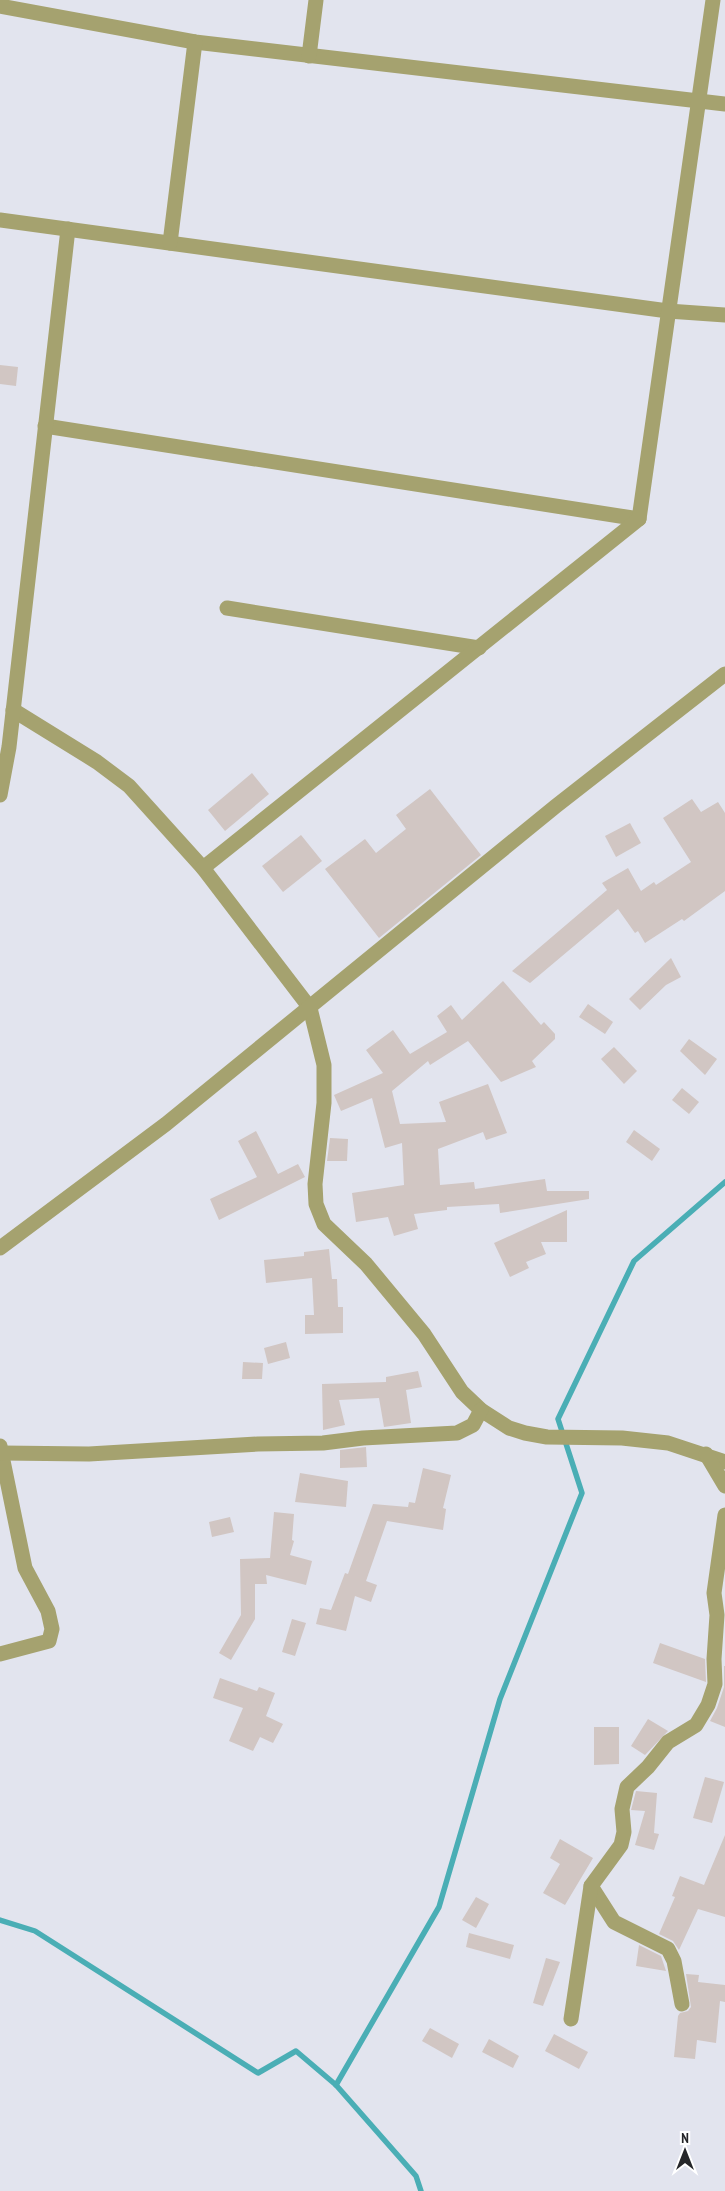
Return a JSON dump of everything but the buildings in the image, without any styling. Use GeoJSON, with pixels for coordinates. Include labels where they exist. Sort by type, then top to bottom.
{"type":"FeatureCollection","features":[{"type":"Feature","properties":{"kind":"street"},"geometry":{"type":"LineString","coordinates":[[309,56],[316,0]]}},
{"type":"Feature","properties":{"kind":"street"},"geometry":{"type":"LineString","coordinates":[[203,868],[639,520],[713,0]]}},
{"type":"Feature","properties":{"kind":"street"},"geometry":{"type":"LineString","coordinates":[[0,6],[195,42],[725,104]]}},
{"type":"Feature","properties":{"kind":"street"},"geometry":{"type":"LineString","coordinates":[[170,243],[195,42]]}},
{"type":"Feature","properties":{"kind":"street"},"geometry":{"type":"LineString","coordinates":[[0,220],[668,311],[725,315]]}},
{"type":"Feature","properties":{"kind":"street"},"geometry":{"type":"LineString","coordinates":[[0,795],[4,746],[13,710],[68,229]]}},
{"type":"Feature","properties":{"kind":"street"},"geometry":{"type":"LineString","coordinates":[[45,426],[639,520]]}},
{"type":"Feature","properties":{"kind":"street"},"geometry":{"type":"LineString","coordinates":[[227,608],[479,648]]}},
{"type":"Feature","properties":{"kind":"street"},"geometry":{"type":"LineString","coordinates":[[0,1248],[166,1124],[556,806],[725,674]]}},
{"type":"Feature","properties":{"kind":"street"},"geometry":{"type":"LineString","coordinates":[[13,710],[98,762],[129,786],[203,868],[310,1008],[324,1065],[324,1104],[315,1184],[316,1204],[324,1224],[366,1264],[424,1334],[462,1392],[481,1410],[509,1428],[525,1433],[547,1437],[622,1438],[659,1442],[706,1454],[725,1462]]}},
{"type":"Feature","properties":{"kind":"street"},"geometry":{"type":"LineString","coordinates":[[0,1654],[49,1641],[52,1628],[48,1611],[25,1568],[1,1450],[89,1454],[258,1444],[323,1443],[363,1438],[457,1433],[473,1425],[481,1410]]}},
{"type":"Feature","properties":{"kind":"street"},"geometry":{"type":"LineString","coordinates":[[706,1454],[725,1486]]}},
{"type":"Feature","properties":{"kind":"street"},"geometry":{"type":"LineString","coordinates":[[571,2019],[591,1886],[621,1845],[624,1832],[622,1808],[627,1787],[648,1767],[668,1742],[696,1725],[708,1705],[715,1684],[714,1659],[717,1615],[714,1593],[725,1515]]}},
{"type":"Feature","properties":{"kind":"street"},"geometry":{"type":"LineString","coordinates":[[591,1886],[614,1922],[668,1948],[674,1961],[682,2004]]}},
{"type":"Feature","properties":{"kind":"waterway"},"geometry":{"type":"LineString","coordinates":[[336,2085],[439,1907],[500,1699],[582,1493],[558,1419],[634,1261],[725,1182]]}},
{"type":"Feature","properties":{"kind":"waterway"},"geometry":{"type":"LineString","coordinates":[[0,1920],[35,1931],[258,2073],[296,2051],[336,2085],[416,2176],[421,2191]]}}]}
